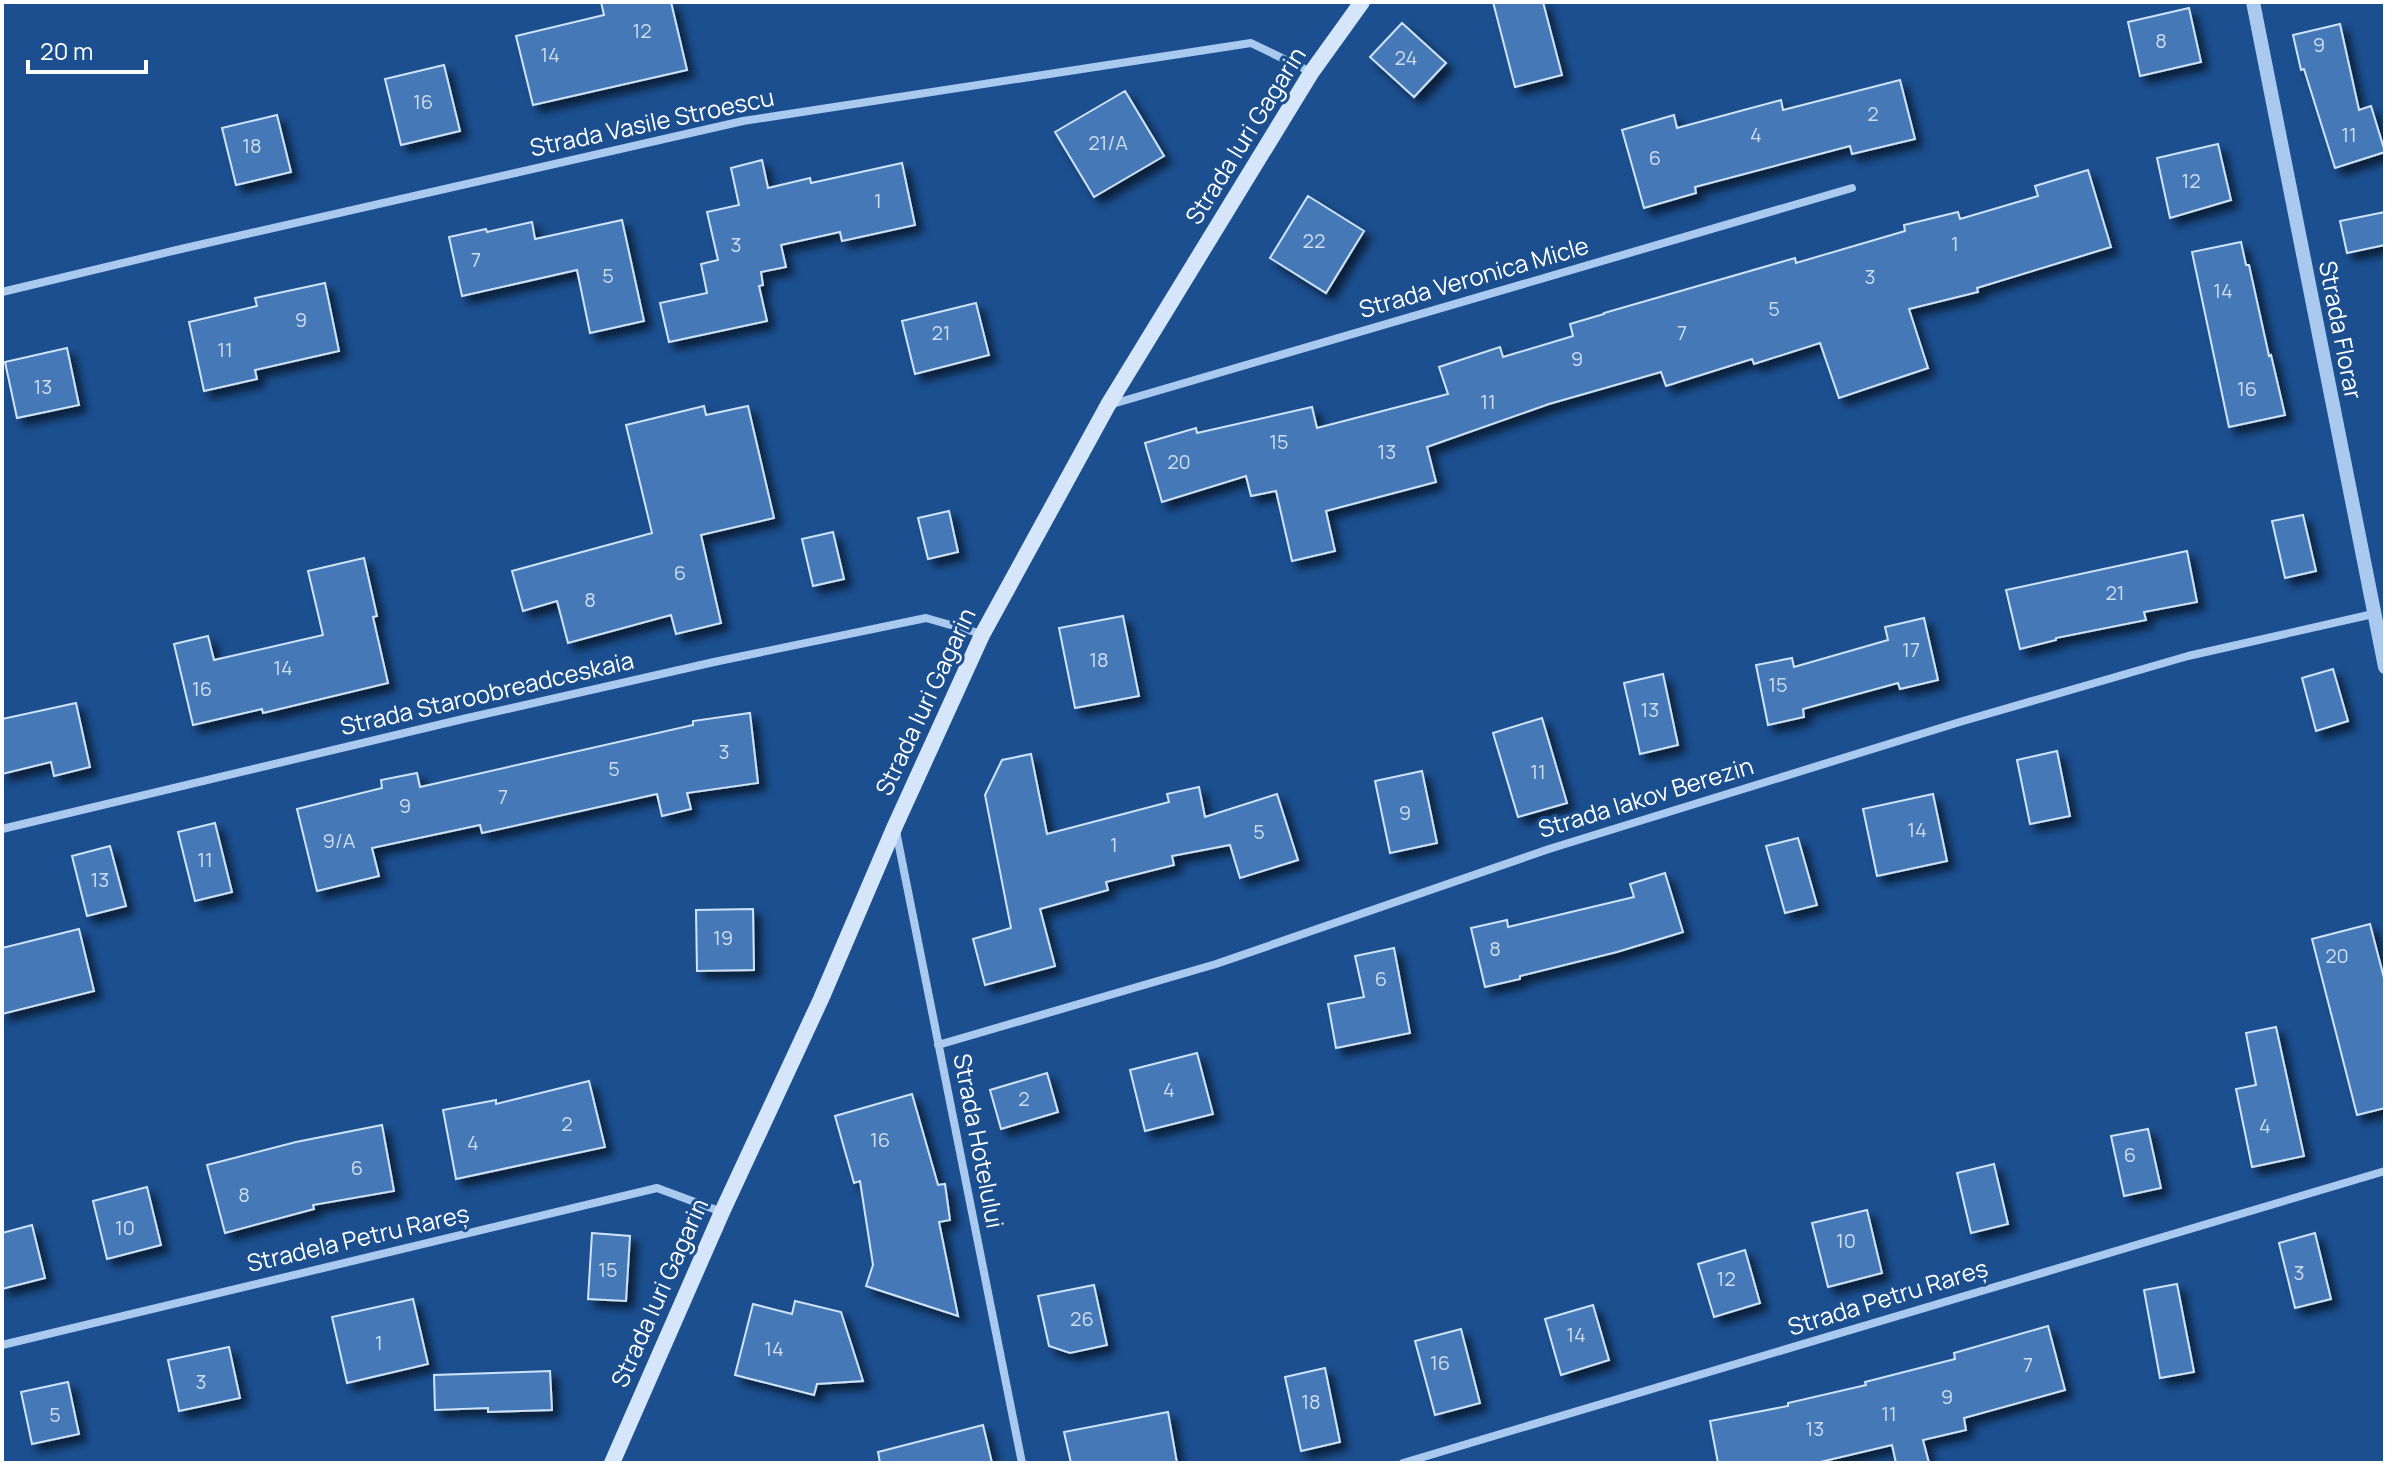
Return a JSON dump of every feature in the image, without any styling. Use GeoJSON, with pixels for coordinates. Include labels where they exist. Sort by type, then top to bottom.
{"type":"FeatureCollection","features":[{"type":"Feature","properties":{"kind":"main road","name":"Strada Iuri Gagarin"},"geometry":{"type":"LineString","coordinates":[[612,1463],[982,635],[1108,405],[1311,73],[1362,2]]}},
{"type":"Feature","properties":{"kind":"street","name":"Strada Florar"},"geometry":{"type":"LineString","coordinates":[[2253,2],[2385,667]]}},
{"type":"Feature","properties":{"kind":"street","name":"Strada Vasile Stroescu"},"geometry":{"type":"LineString","coordinates":[[2,292],[743,121],[1251,43],[1311,73]]}},
{"type":"Feature","properties":{"kind":"street","name":"Strada Veronica Micle"},"geometry":{"type":"LineString","coordinates":[[1108,405],[1852,188]]}},
{"type":"Feature","properties":{"kind":"street","name":"Strada Iakov Berezin"},"geometry":{"type":"LineString","coordinates":[[938,1045],[1216,964],[1549,849],[1963,721],[2188,656],[2373,614]]}},
{"type":"Feature","properties":{"kind":"street","name":"Strada Staroobreadceskaia"},"geometry":{"type":"LineString","coordinates":[[2,829],[478,715],[910,621],[926,618],[982,635]]}},
{"type":"Feature","properties":{"kind":"street","name":"Strada Hotelului"},"geometry":{"type":"LineString","coordinates":[[895,826],[1022,1463]]}},
{"type":"Feature","properties":{"kind":"street","name":"Strada Petru Rareș"},"geometry":{"type":"LineString","coordinates":[[1403,1463],[2385,1171]]}},
{"type":"Feature","properties":{"kind":"street","name":"Stradela Petru Rareș"},"geometry":{"type":"LineString","coordinates":[[2,1345],[657,1188],[722,1212]]}},
{"type":"Feature","properties":{"kind":"building"},"geometry":{"type":"Polygon","coordinates":[[[601,2],[671,2],[687,70],[533,105],[516,36],[604,15],[601,2]]]}},
{"type":"Feature","properties":{"kind":"building"},"geometry":{"type":"Polygon","coordinates":[[[1493,2],[1543,2],[1562,75],[1515,87],[1493,2]]]}},
{"type":"Feature","properties":{"kind":"building"},"geometry":{"type":"Polygon","coordinates":[[[2189,8],[2201,62],[2140,76],[2128,22],[2189,8]]]}},
{"type":"Feature","properties":{"kind":"building"},"geometry":{"type":"Polygon","coordinates":[[[1402,23],[1446,63],[1414,97],[1370,57],[1402,23]]]}},
{"type":"Feature","properties":{"kind":"building"},"geometry":{"type":"Polygon","coordinates":[[[2340,24],[2359,110],[2371,106],[2385,152],[2335,168],[2304,69],[2301,70],[2293,35],[2340,24]]]}},
{"type":"Feature","properties":{"kind":"building"},"geometry":{"type":"Polygon","coordinates":[[[444,65],[460,131],[401,145],[385,79],[444,65]]]}},
{"type":"Feature","properties":{"kind":"building"},"geometry":{"type":"Polygon","coordinates":[[[1900,80],[1915,139],[1852,154],[1850,146],[1695,187],[1696,193],[1644,208],[1622,130],[1674,115],[1677,128],[1781,100],[1783,110],[1900,80]]]}},
{"type":"Feature","properties":{"kind":"building"},"geometry":{"type":"Polygon","coordinates":[[[1125,91],[1164,156],[1094,197],[1055,132],[1125,91]]]}},
{"type":"Feature","properties":{"kind":"building"},"geometry":{"type":"Polygon","coordinates":[[[277,115],[291,172],[236,185],[222,128],[277,115]]]}},
{"type":"Feature","properties":{"kind":"building"},"geometry":{"type":"Polygon","coordinates":[[[2218,144],[2231,200],[2170,218],[2157,158],[2218,144]]]}},
{"type":"Feature","properties":{"kind":"building"},"geometry":{"type":"Polygon","coordinates":[[[762,160],[768,188],[810,178],[811,183],[902,163],[915,225],[842,241],[840,232],[781,245],[786,267],[761,272],[763,285],[759,286],[767,321],[669,342],[660,303],[707,293],[701,264],[718,260],[707,212],[739,205],[731,168],[762,160]]]}},
{"type":"Feature","properties":{"kind":"building"},"geometry":{"type":"Polygon","coordinates":[[[2088,170],[2111,247],[1977,288],[1978,292],[1909,309],[1928,368],[1839,398],[1820,343],[1754,364],[1752,359],[1666,386],[1661,372],[1549,404],[1427,447],[1436,482],[1326,511],[1335,551],[1292,561],[1276,491],[1251,496],[1246,476],[1162,502],[1145,443],[1196,428],[1197,433],[1312,407],[1317,428],[1448,394],[1439,367],[1500,347],[1503,357],[1573,336],[1570,324],[1795,258],[1796,263],[1905,231],[1904,225],[1958,212],[1960,219],[2038,196],[2035,186],[2088,170]]]}},
{"type":"Feature","properties":{"kind":"building"},"geometry":{"type":"Polygon","coordinates":[[[1308,196],[1364,231],[1326,293],[1270,258],[1308,196]]]}},
{"type":"Feature","properties":{"kind":"building"},"geometry":{"type":"Polygon","coordinates":[[[2385,212],[2385,245],[2347,253],[2340,221],[2385,212]]]}},
{"type":"Feature","properties":{"kind":"building"},"geometry":{"type":"Polygon","coordinates":[[[622,220],[644,321],[590,333],[577,270],[462,296],[449,237],[532,222],[535,239],[622,220]]]}},
{"type":"Feature","properties":{"kind":"building"},"geometry":{"type":"Polygon","coordinates":[[[2241,242],[2285,415],[2229,427],[2192,252],[2241,242]]]}},
{"type":"Feature","properties":{"kind":"building"},"geometry":{"type":"Polygon","coordinates":[[[325,283],[339,351],[255,370],[257,379],[204,391],[189,322],[257,306],[255,298],[325,283]]]}},
{"type":"Feature","properties":{"kind":"building"},"geometry":{"type":"Polygon","coordinates":[[[976,303],[989,355],[915,374],[902,321],[976,303]]]}},
{"type":"Feature","properties":{"kind":"building"},"geometry":{"type":"Polygon","coordinates":[[[67,348],[79,405],[17,418],[5,362],[67,348]]]}},
{"type":"Feature","properties":{"kind":"building"},"geometry":{"type":"Polygon","coordinates":[[[704,406],[706,415],[748,406],[774,518],[701,535],[721,623],[676,634],[671,615],[568,643],[557,601],[523,611],[512,571],[652,533],[626,425],[704,406]]]}},
{"type":"Feature","properties":{"kind":"building"},"geometry":{"type":"Polygon","coordinates":[[[949,511],[958,552],[928,559],[918,518],[949,511]]]}},
{"type":"Feature","properties":{"kind":"building"},"geometry":{"type":"Polygon","coordinates":[[[2303,515],[2316,571],[2285,578],[2272,521],[2303,515]]]}},
{"type":"Feature","properties":{"kind":"building"},"geometry":{"type":"Polygon","coordinates":[[[833,532],[844,579],[813,586],[802,539],[833,532]]]}},
{"type":"Feature","properties":{"kind":"building"},"geometry":{"type":"Polygon","coordinates":[[[2187,551],[2197,602],[2144,612],[2146,620],[2056,638],[2020,649],[2006,590],[2187,551]]]}},
{"type":"Feature","properties":{"kind":"building"},"geometry":{"type":"Polygon","coordinates":[[[364,558],[388,683],[263,713],[262,709],[193,725],[174,644],[208,636],[214,660],[323,635],[308,571],[364,558]]]}},
{"type":"Feature","properties":{"kind":"building"},"geometry":{"type":"Polygon","coordinates":[[[1123,616],[1139,696],[1075,708],[1059,628],[1123,616]]]}},
{"type":"Feature","properties":{"kind":"building"},"geometry":{"type":"Polygon","coordinates":[[[1924,618],[1938,680],[1900,689],[1898,683],[1803,709],[1804,717],[1768,725],[1756,665],[1792,658],[1794,667],[1888,640],[1885,627],[1924,618]]]}},
{"type":"Feature","properties":{"kind":"building"},"geometry":{"type":"Polygon","coordinates":[[[2333,669],[2348,721],[2316,731],[2302,678],[2333,669]]]}},
{"type":"Feature","properties":{"kind":"building"},"geometry":{"type":"Polygon","coordinates":[[[1663,674],[1678,745],[1640,754],[1624,683],[1663,674]]]}},
{"type":"Feature","properties":{"kind":"building"},"geometry":{"type":"Polygon","coordinates":[[[76,703],[90,767],[54,776],[51,762],[2,774],[2,719],[76,703]]]}},
{"type":"Feature","properties":{"kind":"building"},"geometry":{"type":"Polygon","coordinates":[[[750,713],[758,783],[687,793],[691,809],[662,816],[657,794],[482,833],[480,825],[372,848],[379,876],[317,891],[297,809],[382,788],[381,780],[417,773],[420,787],[693,725],[693,721],[750,713]]]}},
{"type":"Feature","properties":{"kind":"building"},"geometry":{"type":"Polygon","coordinates":[[[1542,718],[1567,803],[1518,817],[1493,733],[1542,718]]]}},
{"type":"Feature","properties":{"kind":"building"},"geometry":{"type":"Polygon","coordinates":[[[2057,751],[2070,816],[2030,824],[2017,760],[2057,751]]]}},
{"type":"Feature","properties":{"kind":"building"},"geometry":{"type":"Polygon","coordinates":[[[1031,754],[1047,834],[1169,802],[1167,794],[1199,787],[1205,817],[1277,794],[1298,860],[1240,878],[1230,845],[1172,856],[1174,865],[1106,882],[1108,890],[1040,909],[1055,966],[985,985],[973,939],[1011,928],[985,795],[1002,760],[1031,754]]]}},
{"type":"Feature","properties":{"kind":"building"},"geometry":{"type":"Polygon","coordinates":[[[1422,771],[1437,843],[1390,853],[1375,781],[1422,771]]]}},
{"type":"Feature","properties":{"kind":"building"},"geometry":{"type":"Polygon","coordinates":[[[1933,794],[1947,861],[1877,876],[1863,809],[1933,794]]]}},
{"type":"Feature","properties":{"kind":"building"},"geometry":{"type":"Polygon","coordinates":[[[215,823],[232,892],[195,901],[178,832],[215,823]]]}},
{"type":"Feature","properties":{"kind":"building"},"geometry":{"type":"Polygon","coordinates":[[[1798,838],[1817,905],[1785,913],[1766,846],[1798,838]]]}},
{"type":"Feature","properties":{"kind":"building"},"geometry":{"type":"Polygon","coordinates":[[[110,846],[126,906],[87,916],[72,856],[110,846]]]}},
{"type":"Feature","properties":{"kind":"building"},"geometry":{"type":"Polygon","coordinates":[[[1665,873],[1683,932],[1485,987],[1471,928],[1507,920],[1508,927],[1634,897],[1630,884],[1665,873]]]}},
{"type":"Feature","properties":{"kind":"building"},"geometry":{"type":"Polygon","coordinates":[[[753,909],[754,970],[697,971],[696,910],[753,909]]]}},
{"type":"Feature","properties":{"kind":"building"},"geometry":{"type":"Polygon","coordinates":[[[2370,924],[2385,982],[2385,1108],[2357,1115],[2312,939],[2370,924]]]}},
{"type":"Feature","properties":{"kind":"building"},"geometry":{"type":"Polygon","coordinates":[[[79,929],[94,991],[2,1014],[2,948],[79,929]]]}},
{"type":"Feature","properties":{"kind":"building"},"geometry":{"type":"Polygon","coordinates":[[[1394,948],[1410,1033],[1336,1048],[1328,1004],[1364,997],[1355,956],[1394,948]]]}},
{"type":"Feature","properties":{"kind":"building"},"geometry":{"type":"Polygon","coordinates":[[[2276,1027],[2304,1156],[2252,1167],[2236,1089],[2256,1085],[2246,1033],[2276,1027]]]}},
{"type":"Feature","properties":{"kind":"building"},"geometry":{"type":"Polygon","coordinates":[[[1197,1053],[1213,1114],[1145,1131],[1130,1070],[1197,1053]]]}},
{"type":"Feature","properties":{"kind":"building"},"geometry":{"type":"Polygon","coordinates":[[[1047,1073],[1058,1112],[1001,1129],[990,1090],[1047,1073]]]}},
{"type":"Feature","properties":{"kind":"building"},"geometry":{"type":"Polygon","coordinates":[[[589,1081],[605,1147],[456,1179],[443,1110],[496,1100],[496,1104],[589,1081]]]}},
{"type":"Feature","properties":{"kind":"building"},"geometry":{"type":"Polygon","coordinates":[[[912,1094],[938,1185],[945,1184],[950,1220],[939,1222],[958,1316],[866,1286],[873,1265],[860,1181],[854,1183],[835,1116],[912,1094]]]}},
{"type":"Feature","properties":{"kind":"building"},"geometry":{"type":"Polygon","coordinates":[[[382,1125],[394,1191],[313,1205],[314,1209],[225,1233],[207,1165],[296,1142],[382,1125]]]}},
{"type":"Feature","properties":{"kind":"building"},"geometry":{"type":"Polygon","coordinates":[[[2148,1129],[2161,1188],[2124,1196],[2111,1136],[2148,1129]]]}},
{"type":"Feature","properties":{"kind":"building"},"geometry":{"type":"Polygon","coordinates":[[[1994,1164],[2008,1224],[1971,1233],[1957,1173],[1994,1164]]]}},
{"type":"Feature","properties":{"kind":"building"},"geometry":{"type":"Polygon","coordinates":[[[147,1187],[161,1245],[107,1259],[93,1201],[147,1187]]]}},
{"type":"Feature","properties":{"kind":"building"},"geometry":{"type":"Polygon","coordinates":[[[1867,1210],[1882,1273],[1828,1287],[1812,1223],[1867,1210]]]}},
{"type":"Feature","properties":{"kind":"building"},"geometry":{"type":"Polygon","coordinates":[[[32,1225],[45,1278],[2,1289],[2,1233],[32,1225]]]}},
{"type":"Feature","properties":{"kind":"building"},"geometry":{"type":"Polygon","coordinates":[[[592,1233],[630,1236],[626,1301],[588,1299],[592,1233]]]}},
{"type":"Feature","properties":{"kind":"building"},"geometry":{"type":"Polygon","coordinates":[[[2315,1233],[2331,1299],[2295,1308],[2279,1243],[2315,1233]]]}},
{"type":"Feature","properties":{"kind":"building"},"geometry":{"type":"Polygon","coordinates":[[[1745,1250],[1760,1303],[1714,1317],[1698,1264],[1745,1250]]]}},
{"type":"Feature","properties":{"kind":"building"},"geometry":{"type":"Polygon","coordinates":[[[2177,1284],[2194,1372],[2160,1378],[2144,1290],[2177,1284]]]}},
{"type":"Feature","properties":{"kind":"building"},"geometry":{"type":"Polygon","coordinates":[[[1094,1285],[1107,1345],[1070,1353],[1049,1346],[1038,1296],[1094,1285]]]}},
{"type":"Feature","properties":{"kind":"building"},"geometry":{"type":"Polygon","coordinates":[[[413,1299],[428,1364],[347,1383],[332,1317],[413,1299]]]}},
{"type":"Feature","properties":{"kind":"building"},"geometry":{"type":"Polygon","coordinates":[[[795,1301],[841,1312],[863,1381],[817,1384],[814,1395],[735,1375],[753,1304],[792,1314],[795,1301]]]}},
{"type":"Feature","properties":{"kind":"building"},"geometry":{"type":"Polygon","coordinates":[[[1593,1305],[1609,1360],[1561,1375],[1545,1319],[1593,1305]]]}},
{"type":"Feature","properties":{"kind":"building"},"geometry":{"type":"Polygon","coordinates":[[[2048,1326],[2065,1390],[1964,1418],[1966,1430],[1923,1440],[1929,1463],[1896,1463],[1892,1445],[1816,1463],[1718,1463],[1710,1421],[1788,1406],[1788,1403],[1866,1385],[1865,1382],[1955,1359],[1954,1353],[2048,1326]]]}},
{"type":"Feature","properties":{"kind":"building"},"geometry":{"type":"Polygon","coordinates":[[[1461,1329],[1480,1403],[1435,1415],[1415,1341],[1461,1329]]]}},
{"type":"Feature","properties":{"kind":"building"},"geometry":{"type":"Polygon","coordinates":[[[229,1347],[240,1398],[179,1411],[168,1360],[229,1347]]]}},
{"type":"Feature","properties":{"kind":"building"},"geometry":{"type":"Polygon","coordinates":[[[1325,1368],[1340,1442],[1301,1451],[1285,1377],[1325,1368]]]}},
{"type":"Feature","properties":{"kind":"building"},"geometry":{"type":"Polygon","coordinates":[[[550,1371],[552,1410],[435,1410],[434,1375],[550,1371]]]}},
{"type":"Feature","properties":{"kind":"building"},"geometry":{"type":"Polygon","coordinates":[[[68,1382],[79,1434],[32,1444],[21,1392],[68,1382]]]}},
{"type":"Feature","properties":{"kind":"building"},"geometry":{"type":"Polygon","coordinates":[[[1168,1412],[1177,1463],[1071,1463],[1064,1432],[1168,1412]]]}},
{"type":"Feature","properties":{"kind":"building"},"geometry":{"type":"Polygon","coordinates":[[[983,1425],[992,1463],[880,1463],[878,1452],[983,1425]]]}}]}
